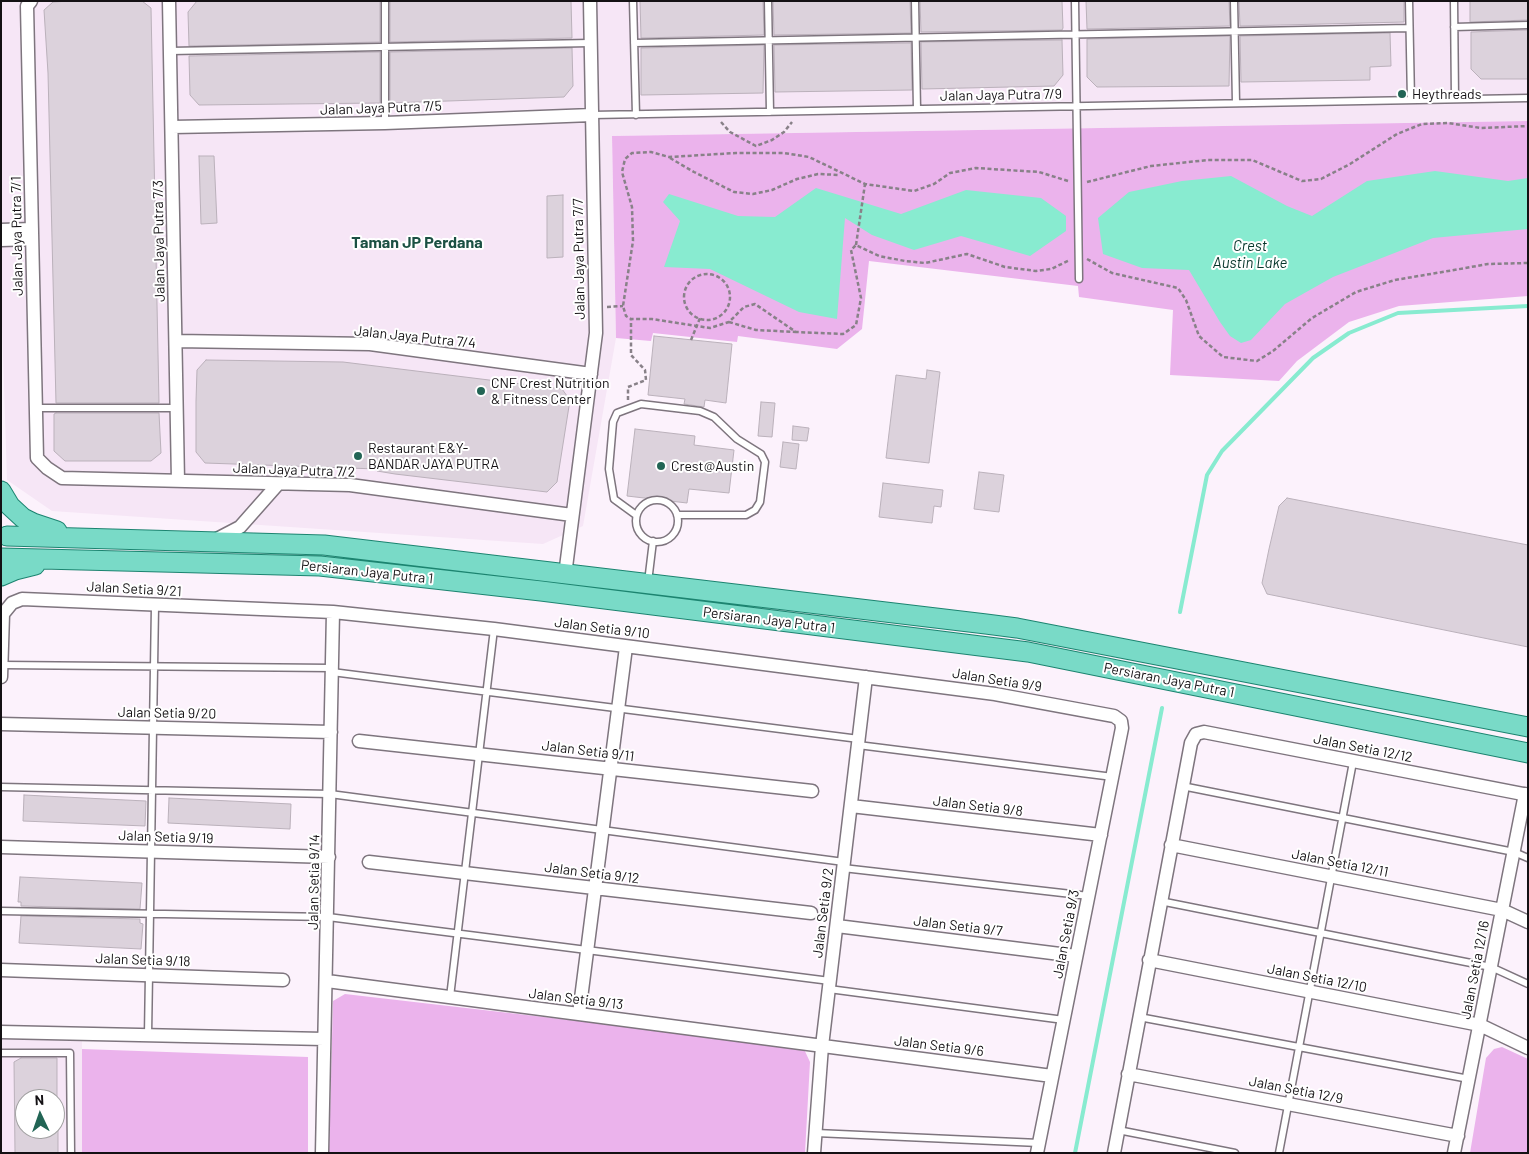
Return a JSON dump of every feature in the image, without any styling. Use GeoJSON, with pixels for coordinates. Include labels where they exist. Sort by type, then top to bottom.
{"type":"FeatureCollection","features":[{"type":"Feature","properties":{"kind":"main road"},"geometry":{"type":"LineString","coordinates":[[1,491],[10,506],[23,518],[41,526],[83,538]]}},
{"type":"Feature","properties":{"kind":"main road","name":"Persiaran Jaya Putra 1"},"geometry":{"type":"LineString","coordinates":[[1528,727],[1017,628],[324,545],[83,538],[4,530],[6,548],[1,558],[320,566],[542,591],[1028,652],[1528,752]]}},
{"type":"Feature","properties":{"kind":"main road"},"geometry":{"type":"LineString","coordinates":[[1,576],[15,570],[61,560]]}},
{"type":"Feature","properties":{"kind":"street","name":"Jalan Jaya Putra 7/1"},"geometry":{"type":"LineString","coordinates":[[31,1],[27,6],[35,408],[37,458],[47,468]]}},
{"type":"Feature","properties":{"kind":"street","name":"Jalan Jaya Putra 7/3"},"geometry":{"type":"LineString","coordinates":[[170,1],[178,481]]}},
{"type":"Feature","properties":{"kind":"street","name":"Jalan Jaya Putra 7/7"},"geometry":{"type":"LineString","coordinates":[[565,575],[596,333],[590,1]]}},
{"type":"Feature","properties":{"kind":"street","name":"Jalan Jaya Putra 7/5"},"geometry":{"type":"LineString","coordinates":[[172,127],[385,123],[592,115]]}},
{"type":"Feature","properties":{"kind":"street"},"geometry":{"type":"LineString","coordinates":[[1,230],[32,234]]}},
{"type":"Feature","properties":{"kind":"street"},"geometry":{"type":"LineString","coordinates":[[1,240],[32,234]]}},
{"type":"Feature","properties":{"kind":"street","name":"Jalan Jaya Putra 7/4"},"geometry":{"type":"LineString","coordinates":[[176,341],[370,344],[591,374]]}},
{"type":"Feature","properties":{"kind":"street","name":"Jalan Jaya Putra 7/2"},"geometry":{"type":"LineString","coordinates":[[47,468],[62,478],[350,485],[572,515]]}},
{"type":"Feature","properties":{"kind":"street"},"geometry":{"type":"LineString","coordinates":[[212,542],[240,527],[278,484]]}},
{"type":"Feature","properties":{"kind":"street","name":"Jalan Setia 9/21"},"geometry":{"type":"LineString","coordinates":[[1,677],[3,614],[12,603],[22,599],[333,612]]}},
{"type":"Feature","properties":{"kind":"street","name":"Jalan Setia 9/10"},"geometry":{"type":"LineString","coordinates":[[333,612],[494,629],[866,677]]}},
{"type":"Feature","properties":{"kind":"street","name":"Jalan Setia 9/14"},"geometry":{"type":"LineString","coordinates":[[322,1153],[327,981],[333,612]]}},
{"type":"Feature","properties":{"kind":"street"},"geometry":{"type":"LineString","coordinates":[[579,1014],[626,646]]}},
{"type":"Feature","properties":{"kind":"street","name":"Jalan Setia 9/9"},"geometry":{"type":"LineString","coordinates":[[866,677],[995,694],[1114,716],[1121,721]]}},
{"type":"Feature","properties":{"kind":"street","name":"Jalan Setia 9/2"},"geometry":{"type":"LineString","coordinates":[[814,1153],[822,1046],[866,677]]}},
{"type":"Feature","properties":{"kind":"street","name":"Jalan Setia 9/3"},"geometry":{"type":"LineString","coordinates":[[1038,1148],[1122,728],[1121,721]]}},
{"type":"Feature","properties":{"kind":"street","name":"Jalan Setia 9/20"},"geometry":{"type":"LineString","coordinates":[[1,724],[331,732]]}},
{"type":"Feature","properties":{"kind":"street","name":"Jalan Setia 12/12"},"geometry":{"type":"LineString","coordinates":[[1182,786],[1191,743],[1196,734],[1204,732],[1526,794]]}},
{"type":"Feature","properties":{"kind":"street","name":"Jalan Setia 9/11"},"geometry":{"type":"LineString","coordinates":[[359,741],[812,791]]}},
{"type":"Feature","properties":{"kind":"street"},"geometry":{"type":"LineString","coordinates":[[1114,1153],[1182,786]]}},
{"type":"Feature","properties":{"kind":"street","name":"Jalan Setia 12/16"},"geometry":{"type":"LineString","coordinates":[[1454,1153],[1526,794]]}},
{"type":"Feature","properties":{"kind":"street","name":"Jalan Setia 9/8"},"geometry":{"type":"LineString","coordinates":[[851,806],[1101,835]]}},
{"type":"Feature","properties":{"kind":"street","name":"Jalan Setia 12/11"},"geometry":{"type":"LineString","coordinates":[[1171,845],[1502,910],[1528,922]]}},
{"type":"Feature","properties":{"kind":"street","name":"Jalan Setia 9/19"},"geometry":{"type":"LineString","coordinates":[[1,847],[329,857]]}},
{"type":"Feature","properties":{"kind":"street","name":"Jalan Setia 9/12"},"geometry":{"type":"LineString","coordinates":[[369,862],[811,913]]}},
{"type":"Feature","properties":{"kind":"street","name":"Jalan Setia 9/7"},"geometry":{"type":"LineString","coordinates":[[837,926],[1076,956]]}},
{"type":"Feature","properties":{"kind":"street","name":"Jalan Setia 12/10"},"geometry":{"type":"LineString","coordinates":[[1149,960],[1480,1025],[1528,1048]]}},
{"type":"Feature","properties":{"kind":"street","name":"Jalan Setia 9/18"},"geometry":{"type":"LineString","coordinates":[[1,970],[283,980]]}},
{"type":"Feature","properties":{"kind":"street","name":"Jalan Setia 9/13"},"geometry":{"type":"LineString","coordinates":[[327,981],[822,1046]]}},
{"type":"Feature","properties":{"kind":"street"},"geometry":{"type":"LineString","coordinates":[[1,1032],[324,1039]]}},
{"type":"Feature","properties":{"kind":"street","name":"Jalan Setia 9/6"},"geometry":{"type":"LineString","coordinates":[[822,1046],[1052,1076]]}},
{"type":"Feature","properties":{"kind":"street","name":"Jalan Setia 12/9"},"geometry":{"type":"LineString","coordinates":[[1128,1074],[1458,1136]]}},
{"type":"Feature","properties":{"kind":"lane"},"geometry":{"type":"LineString","coordinates":[[384,1],[385,123]]}},
{"type":"Feature","properties":{"kind":"lane"},"geometry":{"type":"LineString","coordinates":[[632,1],[636,115]]}},
{"type":"Feature","properties":{"kind":"lane"},"geometry":{"type":"LineString","coordinates":[[768,1],[770,112]]}},
{"type":"Feature","properties":{"kind":"lane"},"geometry":{"type":"LineString","coordinates":[[915,1],[917,109]]}},
{"type":"Feature","properties":{"kind":"lane"},"geometry":{"type":"LineString","coordinates":[[1075,1],[1080,237],[1079,279]]}},
{"type":"Feature","properties":{"kind":"lane"},"geometry":{"type":"LineString","coordinates":[[1234,1],[1236,103]]}},
{"type":"Feature","properties":{"kind":"lane"},"geometry":{"type":"LineString","coordinates":[[1409,1],[1411,100]]}},
{"type":"Feature","properties":{"kind":"lane"},"geometry":{"type":"LineString","coordinates":[[1454,1],[1455,99]]}},
{"type":"Feature","properties":{"kind":"lane"},"geometry":{"type":"LineString","coordinates":[[1454,27],[1528,25]]}},
{"type":"Feature","properties":{"kind":"lane"},"geometry":{"type":"LineString","coordinates":[[634,43],[1409,28]]}},
{"type":"Feature","properties":{"kind":"lane"},"geometry":{"type":"LineString","coordinates":[[170,50],[590,43]]}},
{"type":"Feature","properties":{"kind":"lane","name":"Jalan Jaya Putra 7/9"},"geometry":{"type":"LineString","coordinates":[[592,115],[1528,98]]}},
{"type":"Feature","properties":{"kind":"lane"},"geometry":{"type":"LineString","coordinates":[[636,515],[614,499],[610,478],[613,422],[617,413],[641,404],[700,411],[714,417],[726,430],[761,454],[765,462],[760,502],[755,510],[746,515],[677,515]]}},
{"type":"Feature","properties":{"kind":"lane"},"geometry":{"type":"LineString","coordinates":[[35,408],[178,408]]}},
{"type":"Feature","properties":{"kind":"lane"},"geometry":{"type":"LineString","coordinates":[[657,500],[669,504],[677,515],[677,522],[672,535],[660,542],[653,541],[641,535],[637,529],[636,515],[644,504],[657,500]]}},
{"type":"Feature","properties":{"kind":"lane"},"geometry":{"type":"LineString","coordinates":[[648,584],[653,541]]}},
{"type":"Feature","properties":{"kind":"lane"},"geometry":{"type":"LineString","coordinates":[[148,1035],[156,666],[155,606]]}},
{"type":"Feature","properties":{"kind":"lane"},"geometry":{"type":"LineString","coordinates":[[450,997],[494,629]]}},
{"type":"Feature","properties":{"kind":"lane"},"geometry":{"type":"LineString","coordinates":[[2,665],[332,670],[1112,777]]}},
{"type":"Feature","properties":{"kind":"lane"},"geometry":{"type":"LineString","coordinates":[[1279,1153],[1353,762]]}},
{"type":"Feature","properties":{"kind":"lane"},"geometry":{"type":"LineString","coordinates":[[1182,786],[1514,852],[1528,858]]}},
{"type":"Feature","properties":{"kind":"lane"},"geometry":{"type":"LineString","coordinates":[[1,787],[330,794],[602,830],[844,865],[1089,896]]}},
{"type":"Feature","properties":{"kind":"lane"},"geometry":{"type":"LineString","coordinates":[[1160,901],[1491,967],[1528,984]]}},
{"type":"Feature","properties":{"kind":"lane"},"geometry":{"type":"LineString","coordinates":[[1,911],[328,917],[587,950],[1064,1020]]}},
{"type":"Feature","properties":{"kind":"lane"},"geometry":{"type":"LineString","coordinates":[[1139,1017],[1469,1079]]}},
{"type":"Feature","properties":{"kind":"lane"},"geometry":{"type":"LineString","coordinates":[[1,1053],[70,1053],[71,1153]]}},
{"type":"Feature","properties":{"kind":"lane"},"geometry":{"type":"LineString","coordinates":[[1118,1130],[1235,1153]]}},
{"type":"Feature","properties":{"kind":"lane"},"geometry":{"type":"LineString","coordinates":[[816,1133],[1038,1148]]}},
{"type":"Feature","properties":{"kind":"path"},"geometry":{"type":"LineString","coordinates":[[714,113],[730,132],[756,146],[772,140],[784,132],[800,112]]}},
{"type":"Feature","properties":{"kind":"path"},"geometry":{"type":"LineString","coordinates":[[669,157],[770,152],[809,157],[842,175],[864,184],[914,191],[934,184],[950,173],[976,168],[1039,172],[1079,184],[1151,166],[1208,160],[1252,160],[1302,182],[1321,179],[1350,164],[1397,134],[1422,124],[1448,123],[1481,128],[1528,126]]}},
{"type":"Feature","properties":{"kind":"path"},"geometry":{"type":"LineString","coordinates":[[756,146],[756,154]]}},
{"type":"Feature","properties":{"kind":"path"},"geometry":{"type":"LineString","coordinates":[[796,332],[755,304],[744,308],[729,322],[710,328],[652,319],[631,319],[626,316],[623,306],[633,241],[632,207],[622,172],[625,159],[632,153],[651,152],[669,157],[734,192],[753,194],[772,190],[804,177],[818,174],[842,175]]}},
{"type":"Feature","properties":{"kind":"path"},"geometry":{"type":"LineString","coordinates":[[729,322],[756,330],[843,334],[856,325],[861,298],[851,250],[856,245],[864,184]]}},
{"type":"Feature","properties":{"kind":"path"},"geometry":{"type":"LineString","coordinates":[[856,245],[879,256],[905,262],[925,263],[967,254],[1005,267],[1036,271],[1051,269],[1080,254],[1112,274],[1178,288],[1186,300],[1199,336],[1223,357],[1257,361],[1273,351],[1312,318],[1356,292],[1395,280],[1446,271],[1488,264],[1528,263]]}},
{"type":"Feature","properties":{"kind":"path"},"geometry":{"type":"LineString","coordinates":[[712,274],[724,281],[728,286],[729,305],[721,315],[715,318],[700,318],[687,307],[684,295],[689,283],[700,275],[712,274]]}},
{"type":"Feature","properties":{"kind":"path"},"geometry":{"type":"LineString","coordinates":[[690,340],[700,318]]}},
{"type":"Feature","properties":{"kind":"path"},"geometry":{"type":"LineString","coordinates":[[628,408],[628,387],[646,380],[645,370],[632,355],[631,319]]}},
{"type":"Feature","properties":{"kind":"shaded area"},"geometry":{"type":"Polygon","coordinates":[[[1,1],[1528,1],[1528,121],[612,136],[616,338],[583,526],[543,544],[52,511],[7,480],[1,292],[1,1]]]}},
{"type":"Feature","properties":{"kind":"shaded area"},"geometry":{"type":"Polygon","coordinates":[[[1528,121],[1528,296],[1399,306],[1349,322],[1297,361],[1279,381],[1170,375],[1173,310],[1079,297],[1078,286],[869,261],[862,329],[837,349],[738,336],[737,342],[653,333],[651,341],[616,338],[612,136],[1528,121]]]}},
{"type":"Feature","properties":{"kind":"shaded area"},"geometry":{"type":"Polygon","coordinates":[[[345,994],[803,1047],[810,1062],[805,1153],[329,1153],[333,1001],[345,994]]]}},
{"type":"Feature","properties":{"kind":"shaded area"},"geometry":{"type":"Polygon","coordinates":[[[1,1038],[82,1041],[82,1153],[1,1153],[1,1038]]]}},
{"type":"Feature","properties":{"kind":"shaded area"},"geometry":{"type":"Polygon","coordinates":[[[1502,1047],[1528,1059],[1528,1153],[1470,1153],[1486,1058],[1494,1049],[1502,1047]]]}},
{"type":"Feature","properties":{"kind":"shaded area"},"geometry":{"type":"Polygon","coordinates":[[[82,1049],[308,1057],[308,1153],[82,1153],[82,1049]]]}},
{"type":"Feature","properties":{"kind":"water","name":"Crest Austin Lake"},"geometry":{"type":"Polygon","coordinates":[[[1435,171],[1508,181],[1528,178],[1528,229],[1433,238],[1333,277],[1285,304],[1251,340],[1241,343],[1230,336],[1220,322],[1189,270],[1142,268],[1103,254],[1098,218],[1129,192],[1182,181],[1231,176],[1287,206],[1312,216],[1367,181],[1435,171]]]}},
{"type":"Feature","properties":{"kind":"water"},"geometry":{"type":"Polygon","coordinates":[[[816,188],[901,214],[966,190],[1041,198],[1066,216],[1066,231],[1030,256],[961,236],[914,250],[872,235],[845,218],[837,319],[799,312],[710,269],[664,267],[680,221],[663,202],[669,194],[738,216],[775,217],[816,188]]]}},
{"type":"Feature","properties":{"kind":"building"},"geometry":{"type":"Polygon","coordinates":[[[142,1],[151,8],[159,403],[56,403],[48,73],[44,10],[53,2],[142,1]]]}},
{"type":"Feature","properties":{"kind":"building"},"geometry":{"type":"Polygon","coordinates":[[[197,1],[380,1],[380,42],[189,46],[188,12],[197,1]]]}},
{"type":"Feature","properties":{"kind":"building"},"geometry":{"type":"Polygon","coordinates":[[[390,1],[571,1],[572,38],[390,42],[390,1]]]}},
{"type":"Feature","properties":{"kind":"building"},"geometry":{"type":"Polygon","coordinates":[[[640,1],[763,1],[764,35],[641,38],[640,1]]]}},
{"type":"Feature","properties":{"kind":"building"},"geometry":{"type":"Polygon","coordinates":[[[773,1],[910,1],[911,33],[774,35],[773,1]]]}},
{"type":"Feature","properties":{"kind":"building"},"geometry":{"type":"Polygon","coordinates":[[[920,1],[1062,1],[1063,28],[1062,30],[921,32],[920,1]]]}},
{"type":"Feature","properties":{"kind":"building"},"geometry":{"type":"Polygon","coordinates":[[[1086,1],[1229,1],[1230,26],[1087,29],[1086,1]]]}},
{"type":"Feature","properties":{"kind":"building"},"geometry":{"type":"Polygon","coordinates":[[[1239,1],[1404,1],[1404,22],[1240,26],[1239,1]]]}},
{"type":"Feature","properties":{"kind":"building"},"geometry":{"type":"Polygon","coordinates":[[[1470,1],[1528,1],[1528,20],[1470,22],[1470,1]]]}},
{"type":"Feature","properties":{"kind":"building"},"geometry":{"type":"Polygon","coordinates":[[[1528,30],[1528,79],[1481,79],[1471,69],[1471,32],[1528,30]]]}},
{"type":"Feature","properties":{"kind":"building"},"geometry":{"type":"Polygon","coordinates":[[[1390,33],[1391,66],[1370,67],[1370,80],[1241,82],[1240,36],[1390,33]]]}},
{"type":"Feature","properties":{"kind":"building"},"geometry":{"type":"Polygon","coordinates":[[[1230,36],[1229,86],[1097,87],[1087,77],[1087,39],[1230,36]]]}},
{"type":"Feature","properties":{"kind":"building"},"geometry":{"type":"Polygon","coordinates":[[[1062,40],[1063,75],[1054,86],[922,89],[921,42],[1062,40]]]}},
{"type":"Feature","properties":{"kind":"building"},"geometry":{"type":"Polygon","coordinates":[[[911,43],[912,90],[775,92],[774,45],[911,43]]]}},
{"type":"Feature","properties":{"kind":"building"},"geometry":{"type":"Polygon","coordinates":[[[764,45],[763,93],[641,95],[641,48],[764,45]]]}},
{"type":"Feature","properties":{"kind":"building"},"geometry":{"type":"Polygon","coordinates":[[[572,48],[573,86],[564,97],[390,103],[390,52],[572,48]]]}},
{"type":"Feature","properties":{"kind":"building"},"geometry":{"type":"Polygon","coordinates":[[[380,52],[380,103],[199,105],[190,95],[189,56],[380,52]]]}},
{"type":"Feature","properties":{"kind":"building"},"geometry":{"type":"Polygon","coordinates":[[[199,156],[214,156],[217,223],[201,224],[199,156]]]}},
{"type":"Feature","properties":{"kind":"building"},"geometry":{"type":"Polygon","coordinates":[[[563,195],[563,257],[547,258],[547,196],[563,195]]]}},
{"type":"Feature","properties":{"kind":"building"},"geometry":{"type":"Polygon","coordinates":[[[654,336],[732,344],[726,403],[705,400],[704,407],[684,404],[685,399],[648,395],[654,336]]]}},
{"type":"Feature","properties":{"kind":"building"},"geometry":{"type":"Polygon","coordinates":[[[206,360],[343,362],[562,389],[570,400],[557,482],[547,492],[395,474],[377,471],[377,469],[205,463],[196,452],[196,401],[197,370],[206,360]]]}},
{"type":"Feature","properties":{"kind":"building"},"geometry":{"type":"Polygon","coordinates":[[[927,370],[940,372],[929,463],[886,458],[896,375],[926,379],[927,370]]]}},
{"type":"Feature","properties":{"kind":"building"},"geometry":{"type":"Polygon","coordinates":[[[761,402],[775,403],[772,437],[758,436],[761,402]]]}},
{"type":"Feature","properties":{"kind":"building"},"geometry":{"type":"Polygon","coordinates":[[[159,413],[161,453],[151,461],[65,461],[54,451],[54,414],[159,413]]]}},
{"type":"Feature","properties":{"kind":"building"},"geometry":{"type":"Polygon","coordinates":[[[793,426],[809,428],[807,441],[792,440],[793,426]]]}},
{"type":"Feature","properties":{"kind":"building","name":"Crest@Austin"},"geometry":{"type":"Polygon","coordinates":[[[635,429],[695,436],[694,445],[734,450],[729,493],[689,489],[687,503],[627,496],[635,429]]]}},
{"type":"Feature","properties":{"kind":"building"},"geometry":{"type":"Polygon","coordinates":[[[783,442],[799,444],[796,469],[780,467],[783,442]]]}},
{"type":"Feature","properties":{"kind":"building"},"geometry":{"type":"Polygon","coordinates":[[[979,472],[1004,475],[999,512],[974,509],[979,472]]]}},
{"type":"Feature","properties":{"kind":"building"},"geometry":{"type":"Polygon","coordinates":[[[883,483],[943,490],[941,507],[934,506],[932,523],[879,517],[883,483]]]}},
{"type":"Feature","properties":{"kind":"building"},"geometry":{"type":"Polygon","coordinates":[[[1287,498],[1528,545],[1528,647],[1267,594],[1262,583],[1269,549],[1279,506],[1287,498]]]}},
{"type":"Feature","properties":{"kind":"building"},"geometry":{"type":"Polygon","coordinates":[[[24,795],[146,801],[145,826],[23,821],[24,795]]]}},
{"type":"Feature","properties":{"kind":"building"},"geometry":{"type":"Polygon","coordinates":[[[169,798],[291,804],[290,829],[168,823],[169,798]]]}},
{"type":"Feature","properties":{"kind":"building"},"geometry":{"type":"Polygon","coordinates":[[[20,877],[142,883],[140,909],[21,906],[21,902],[18,902],[20,877]]]}},
{"type":"Feature","properties":{"kind":"building"},"geometry":{"type":"Polygon","coordinates":[[[21,916],[140,919],[140,923],[143,924],[141,949],[19,943],[21,916]]]}},
{"type":"Feature","properties":{"kind":"building"},"geometry":{"type":"Polygon","coordinates":[[[21,1058],[57,1058],[57,1089],[15,1089],[15,1139],[58,1139],[58,1153],[15,1153],[14,1062],[21,1058]]]}},
{"type":"Feature","properties":{"kind":"waterway"},"geometry":{"type":"LineString","coordinates":[[1180,612],[1207,475],[1222,451],[1313,358],[1349,333],[1398,313],[1528,306]]}},
{"type":"Feature","properties":{"kind":"waterway"},"geometry":{"type":"LineString","coordinates":[[1075,1153],[1162,708]]}},
{"type":"Feature","properties":{"kind":"place","name":"Heythreads"},"geometry":{"type":"Point","coordinates":[1402,94]}},
{"type":"Feature","properties":{"kind":"place","name":"CNF Crest Nutrition & Fitness Center"},"geometry":{"type":"Point","coordinates":[481,391]}},
{"type":"Feature","properties":{"kind":"place","name":"Restaurant E&Y- BANDAR JAYA PUTRA"},"geometry":{"type":"Point","coordinates":[358,456]}},
{"type":"Feature","properties":{"kind":"place","name":"Crest@Austin"},"geometry":{"type":"Point","coordinates":[661,466]}},
{"type":"Feature","properties":{"kind":"district","name":"Taman JP Perdana"},"geometry":{"type":"Point","coordinates":[417,243]}}]}
